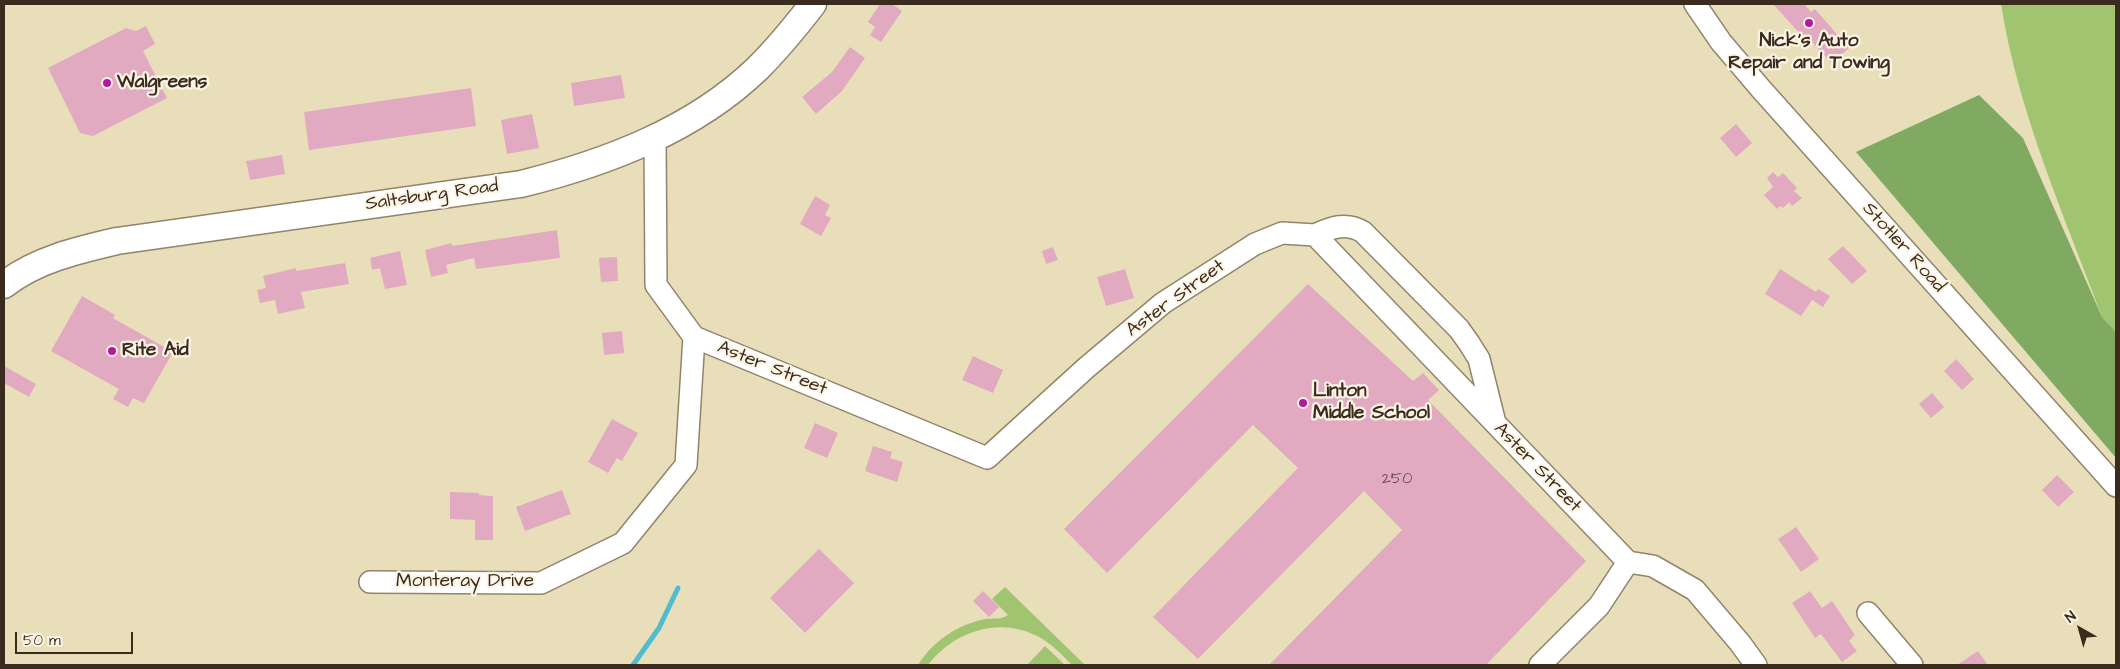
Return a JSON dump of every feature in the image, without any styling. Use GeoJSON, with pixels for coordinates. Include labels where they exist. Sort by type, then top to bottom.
{"type":"FeatureCollection","features":[{"type":"Feature","properties":{"kind":"main road","name":"Saltsburg Road"},"geometry":{"type":"LineString","coordinates":[[4,286],[54,257],[81,248],[116,241],[521,184],[555,176],[602,160],[656,137],[691,119],[726,95],[752,73],[791,32],[813,4]]}},
{"type":"Feature","properties":{"kind":"street","name":"Stotler Road"},"geometry":{"type":"LineString","coordinates":[[1695,4],[1721,42],[1761,88],[2116,486]]}},
{"type":"Feature","properties":{"kind":"street","name":"Aster Street"},"geometry":{"type":"LineString","coordinates":[[656,137],[656,285],[694,337],[987,458],[1086,368],[1163,303],[1255,244],[1282,234],[1315,236],[1628,562]]}},
{"type":"Feature","properties":{"kind":"street"},"geometry":{"type":"LineString","coordinates":[[1315,236],[1330,228],[1343,226],[1354,226],[1364,232],[1459,329],[1479,359],[1495,424]]}},
{"type":"Feature","properties":{"kind":"street","name":"Monteray Drive"},"geometry":{"type":"LineString","coordinates":[[370,582],[541,583],[623,543],[686,465],[694,337]]}},
{"type":"Feature","properties":{"kind":"street"},"geometry":{"type":"LineString","coordinates":[[1540,665],[1598,606],[1628,562],[1653,566],[1695,590],[1740,642],[1756,665]]}},
{"type":"Feature","properties":{"kind":"street"},"geometry":{"type":"LineString","coordinates":[[1868,613],[1912,665]]}},
{"type":"Feature","properties":{"kind":"green space"},"geometry":{"type":"Polygon","coordinates":[[[2001,4],[2116,4],[2116,332],[2102,317],[2030,124],[2009,44],[2001,4]]]}},
{"type":"Feature","properties":{"kind":"green space"},"geometry":{"type":"Polygon","coordinates":[[[1979,95],[2023,138],[2102,317],[2116,332],[2116,458],[1856,152],[1979,95]]]}},
{"type":"Feature","properties":{"kind":"green space"},"geometry":{"type":"Polygon","coordinates":[[[1005,587],[1085,665],[1072,665],[1056,649],[1037,636],[1007,627],[977,631],[963,636],[938,653],[928,665],[918,665],[938,641],[955,630],[985,619],[1006,617],[1008,615],[992,599],[1005,587]]]}},
{"type":"Feature","properties":{"kind":"green space"},"geometry":{"type":"Polygon","coordinates":[[[1045,646],[1065,665],[1027,665],[1045,646]]]}},
{"type":"Feature","properties":{"kind":"building"},"geometry":{"type":"Polygon","coordinates":[[[880,4],[892,4],[902,11],[881,42],[870,35],[875,27],[868,22],[880,4]]]}},
{"type":"Feature","properties":{"kind":"building","name":"Nick's Auto Repair and Towing"},"geometry":{"type":"Polygon","coordinates":[[[1773,4],[1804,4],[1811,12],[1815,9],[1849,48],[1831,63],[1805,34],[1802,36],[1773,4]]]}},
{"type":"Feature","properties":{"kind":"building","name":"Walgreens"},"geometry":{"type":"Polygon","coordinates":[[[146,26],[155,44],[143,51],[167,98],[93,136],[80,133],[48,68],[126,28],[136,31],[146,26]]]}},
{"type":"Feature","properties":{"kind":"building"},"geometry":{"type":"Polygon","coordinates":[[[850,47],[865,58],[842,91],[816,114],[802,97],[832,72],[850,47]]]}},
{"type":"Feature","properties":{"kind":"building"},"geometry":{"type":"Polygon","coordinates":[[[621,75],[625,98],[574,106],[571,83],[621,75]]]}},
{"type":"Feature","properties":{"kind":"building"},"geometry":{"type":"Polygon","coordinates":[[[471,88],[476,126],[309,150],[304,112],[471,88]]]}},
{"type":"Feature","properties":{"kind":"building"},"geometry":{"type":"Polygon","coordinates":[[[532,114],[539,148],[507,154],[501,120],[532,114]]]}},
{"type":"Feature","properties":{"kind":"building"},"geometry":{"type":"Polygon","coordinates":[[[1736,124],[1752,143],[1736,157],[1720,138],[1736,124]]]}},
{"type":"Feature","properties":{"kind":"building"},"geometry":{"type":"Polygon","coordinates":[[[282,155],[285,174],[250,180],[246,161],[282,155]]]}},
{"type":"Feature","properties":{"kind":"building"},"geometry":{"type":"Polygon","coordinates":[[[1773,172],[1778,177],[1783,173],[1797,188],[1794,191],[1802,198],[1792,206],[1789,202],[1783,208],[1780,206],[1777,209],[1764,195],[1773,187],[1767,178],[1773,172]]]}},
{"type":"Feature","properties":{"kind":"building"},"geometry":{"type":"Polygon","coordinates":[[[815,196],[830,205],[825,215],[831,218],[821,236],[800,224],[815,196]]]}},
{"type":"Feature","properties":{"kind":"building"},"geometry":{"type":"Polygon","coordinates":[[[557,230],[560,258],[476,269],[474,258],[446,265],[448,273],[431,277],[425,250],[452,243],[452,246],[557,230]]]}},
{"type":"Feature","properties":{"kind":"building"},"geometry":{"type":"Polygon","coordinates":[[[1843,246],[1867,271],[1852,284],[1828,259],[1843,246]]]}},
{"type":"Feature","properties":{"kind":"building"},"geometry":{"type":"Polygon","coordinates":[[[1053,247],[1058,260],[1046,264],[1042,251],[1053,247]]]}},
{"type":"Feature","properties":{"kind":"building"},"geometry":{"type":"Polygon","coordinates":[[[400,251],[407,285],[385,289],[380,268],[372,270],[370,258],[400,251]]]}},
{"type":"Feature","properties":{"kind":"building"},"geometry":{"type":"Polygon","coordinates":[[[617,257],[618,281],[601,282],[599,258],[617,257]]]}},
{"type":"Feature","properties":{"kind":"building"},"geometry":{"type":"Polygon","coordinates":[[[345,263],[349,284],[301,292],[305,308],[278,314],[275,300],[260,303],[257,290],[266,288],[263,276],[296,268],[296,271],[345,263]]]}},
{"type":"Feature","properties":{"kind":"building"},"geometry":{"type":"Polygon","coordinates":[[[1125,269],[1134,298],[1106,306],[1097,277],[1125,269]]]}},
{"type":"Feature","properties":{"kind":"building"},"geometry":{"type":"Polygon","coordinates":[[[1780,269],[1816,292],[1818,289],[1830,296],[1823,307],[1812,300],[1801,316],[1765,294],[1780,269]]]}},
{"type":"Feature","properties":{"kind":"building","name":"Linton Middle School"},"geometry":{"type":"Polygon","coordinates":[[[1308,284],[1413,381],[1423,373],[1439,390],[1428,400],[1586,561],[1486,665],[1269,665],[1402,530],[1364,491],[1198,659],[1153,617],[1298,468],[1253,425],[1107,573],[1064,529],[1308,284]]]}},
{"type":"Feature","properties":{"kind":"building","name":"Rite Aid"},"geometry":{"type":"Polygon","coordinates":[[[82,296],[115,315],[113,318],[173,352],[144,403],[133,398],[128,407],[113,399],[119,389],[51,351],[82,296]]]}},
{"type":"Feature","properties":{"kind":"building"},"geometry":{"type":"Polygon","coordinates":[[[622,331],[624,353],[604,355],[602,333],[622,331]]]}},
{"type":"Feature","properties":{"kind":"building"},"geometry":{"type":"Polygon","coordinates":[[[973,356],[1003,370],[993,393],[962,380],[973,356]]]}},
{"type":"Feature","properties":{"kind":"building"},"geometry":{"type":"Polygon","coordinates":[[[1956,359],[1974,379],[1962,390],[1944,371],[1956,359]]]}},
{"type":"Feature","properties":{"kind":"building"},"geometry":{"type":"Polygon","coordinates":[[[4,366],[36,384],[29,397],[4,383],[4,366]]]}},
{"type":"Feature","properties":{"kind":"building"},"geometry":{"type":"Polygon","coordinates":[[[1932,393],[1944,407],[1931,418],[1919,404],[1932,393]]]}},
{"type":"Feature","properties":{"kind":"building"},"geometry":{"type":"Polygon","coordinates":[[[612,419],[638,433],[622,461],[617,458],[608,473],[588,462],[612,419]]]}},
{"type":"Feature","properties":{"kind":"building"},"geometry":{"type":"Polygon","coordinates":[[[815,423],[838,433],[827,458],[804,448],[815,423]]]}},
{"type":"Feature","properties":{"kind":"building"},"geometry":{"type":"Polygon","coordinates":[[[873,446],[892,452],[890,458],[903,462],[897,482],[865,471],[873,446]]]}},
{"type":"Feature","properties":{"kind":"building"},"geometry":{"type":"Polygon","coordinates":[[[2057,475],[2074,492],[2058,507],[2042,490],[2057,475]]]}},
{"type":"Feature","properties":{"kind":"building"},"geometry":{"type":"Polygon","coordinates":[[[562,490],[571,514],[525,531],[516,507],[562,490]]]}},
{"type":"Feature","properties":{"kind":"building"},"geometry":{"type":"Polygon","coordinates":[[[450,492],[479,493],[479,495],[493,496],[493,540],[475,540],[475,520],[450,519],[450,492]]]}},
{"type":"Feature","properties":{"kind":"building"},"geometry":{"type":"Polygon","coordinates":[[[1796,527],[1819,559],[1801,572],[1778,539],[1796,527]]]}},
{"type":"Feature","properties":{"kind":"building"},"geometry":{"type":"Polygon","coordinates":[[[819,549],[854,583],[805,633],[770,598],[819,549]]]}},
{"type":"Feature","properties":{"kind":"building"},"geometry":{"type":"Polygon","coordinates":[[[983,591],[999,607],[989,617],[973,601],[983,591]]]}},
{"type":"Feature","properties":{"kind":"building"},"geometry":{"type":"Polygon","coordinates":[[[1810,591],[1822,608],[1832,601],[1855,635],[1849,641],[1857,651],[1842,662],[1821,634],[1815,638],[1792,603],[1810,591]]]}},
{"type":"Feature","properties":{"kind":"building"},"geometry":{"type":"Polygon","coordinates":[[[1978,651],[1988,665],[1957,665],[1978,651]]]}},
{"type":"Feature","properties":{"kind":"waterway"},"geometry":{"type":"LineString","coordinates":[[633,665],[659,628],[678,588]]}},
{"type":"Feature","properties":{"kind":"place","name":"Nick's Auto Repair and Towing"},"geometry":{"type":"Point","coordinates":[1809,23]}},
{"type":"Feature","properties":{"kind":"place","name":"Walgreens"},"geometry":{"type":"Point","coordinates":[107,83]}},
{"type":"Feature","properties":{"kind":"place","name":"Rite Aid"},"geometry":{"type":"Point","coordinates":[112,351]}},
{"type":"Feature","properties":{"kind":"place","name":"Linton Middle School"},"geometry":{"type":"Point","coordinates":[1303,403]}}]}
